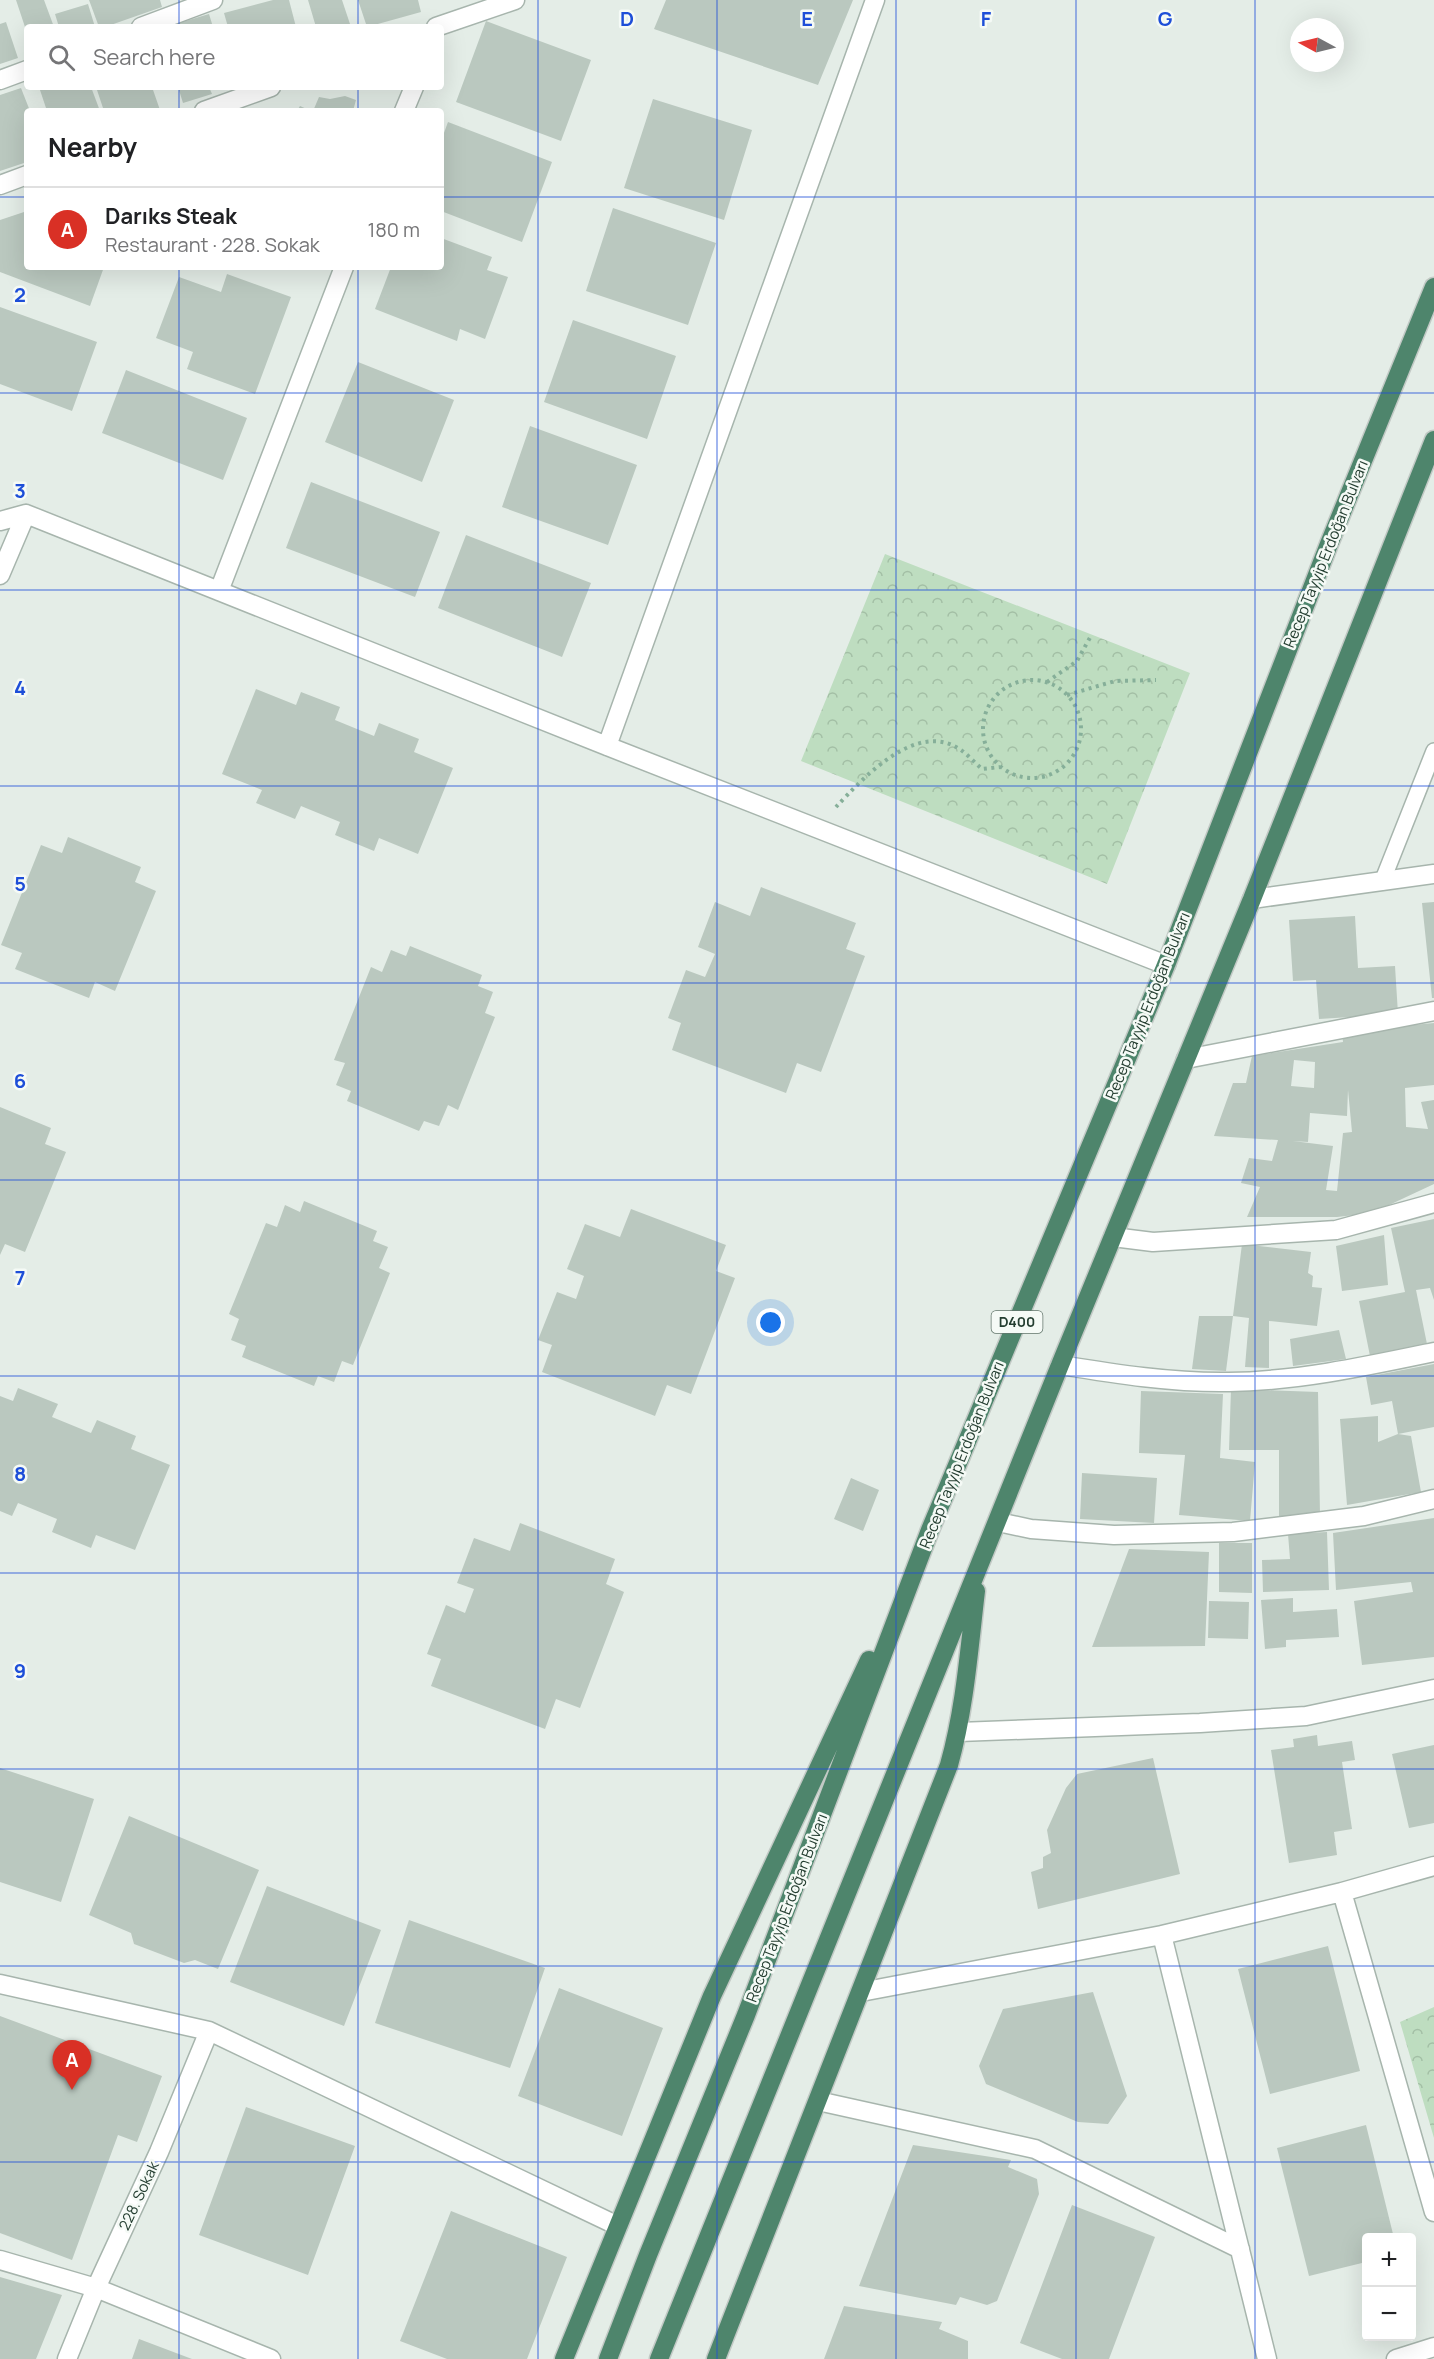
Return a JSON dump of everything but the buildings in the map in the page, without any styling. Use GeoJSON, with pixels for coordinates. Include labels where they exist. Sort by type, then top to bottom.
{"type":"FeatureCollection","features":[{"type":"Feature","properties":{"kind":"highway","name":"Recep Tayyip Erdoğan Bulvarı"},"geometry":{"type":"LineString","coordinates":[[608,2359],[746,2015],[930,1530],[1166,964],[1329,544],[1434,287]]}},
{"type":"Feature","properties":{"kind":"highway"},"geometry":{"type":"LineString","coordinates":[[659,2359],[1060,1365],[1252,899],[1434,440]]}},
{"type":"Feature","properties":{"kind":"highway"},"geometry":{"type":"LineString","coordinates":[[564,2359],[712,1996],[930,1530]]}},
{"type":"Feature","properties":{"kind":"highway"},"geometry":{"type":"LineString","coordinates":[[716,2359],[950,1765],[958,1732],[979,1569]]}},
{"type":"Feature","properties":{"kind":"street"},"geometry":{"type":"LineString","coordinates":[[149,24],[213,0]]}},
{"type":"Feature","properties":{"kind":"street"},"geometry":{"type":"LineString","coordinates":[[444,25],[515,0]]}},
{"type":"Feature","properties":{"kind":"street"},"geometry":{"type":"LineString","coordinates":[[607,746],[875,0]]}},
{"type":"Feature","properties":{"kind":"street"},"geometry":{"type":"LineString","coordinates":[[0,80],[24,71]]}},
{"type":"Feature","properties":{"kind":"street"},"geometry":{"type":"LineString","coordinates":[[212,108],[263,90]]}},
{"type":"Feature","properties":{"kind":"street"},"geometry":{"type":"LineString","coordinates":[[406,108],[413,90]]}},
{"type":"Feature","properties":{"kind":"street"},"geometry":{"type":"LineString","coordinates":[[0,185],[24,176]]}},
{"type":"Feature","properties":{"kind":"street"},"geometry":{"type":"LineString","coordinates":[[219,591],[343,270]]}},
{"type":"Feature","properties":{"kind":"street"},"geometry":{"type":"LineString","coordinates":[[0,521],[26,514],[607,746],[1166,964]]}},
{"type":"Feature","properties":{"kind":"street"},"geometry":{"type":"LineString","coordinates":[[0,575],[26,514]]}},
{"type":"Feature","properties":{"kind":"street"},"geometry":{"type":"LineString","coordinates":[[1252,899],[1434,874]]}},
{"type":"Feature","properties":{"kind":"street"},"geometry":{"type":"LineString","coordinates":[[1186,1059],[1434,1011]]}},
{"type":"Feature","properties":{"kind":"street"},"geometry":{"type":"LineString","coordinates":[[1113,1237],[1154,1242],[1336,1230],[1434,1203]]}},
{"type":"Feature","properties":{"kind":"street"},"geometry":{"type":"LineString","coordinates":[[1060,1365],[1132,1377],[1230,1382],[1306,1376],[1434,1352]]}},
{"type":"Feature","properties":{"kind":"street"},"geometry":{"type":"LineString","coordinates":[[998,1522],[1031,1529],[1114,1535],[1233,1532],[1364,1516],[1434,1499]]}},
{"type":"Feature","properties":{"kind":"street"},"geometry":{"type":"LineString","coordinates":[[958,1732],[1200,1723],[1306,1716],[1434,1689]]}},
{"type":"Feature","properties":{"kind":"street"},"geometry":{"type":"LineString","coordinates":[[861,1992],[1162,1935],[1342,1892],[1434,1866]]}},
{"type":"Feature","properties":{"kind":"street"},"geometry":{"type":"LineString","coordinates":[[1342,1892],[1434,2212]]}},
{"type":"Feature","properties":{"kind":"street"},"geometry":{"type":"LineString","coordinates":[[1162,1935],[1267,2359]]}},
{"type":"Feature","properties":{"kind":"street"},"geometry":{"type":"LineString","coordinates":[[0,1984],[209,2031],[618,2226]]}},
{"type":"Feature","properties":{"kind":"street","name":"228. Sokak"},"geometry":{"type":"LineString","coordinates":[[67,2359],[96,2288],[159,2152],[209,2031]]}},
{"type":"Feature","properties":{"kind":"street"},"geometry":{"type":"LineString","coordinates":[[818,2101],[1035,2149],[1240,2249]]}},
{"type":"Feature","properties":{"kind":"street"},"geometry":{"type":"LineString","coordinates":[[0,2260],[96,2288],[271,2359]]}},
{"type":"Feature","properties":{"kind":"street"},"geometry":{"type":"LineString","coordinates":[[1396,2359],[1434,2347]]}},
{"type":"Feature","properties":{"kind":"lane"},"geometry":{"type":"LineString","coordinates":[[1382,882],[1434,751]]}},
{"type":"Feature","properties":{"kind":"path"},"geometry":{"type":"LineString","coordinates":[[1047,682],[1077,661],[1092,634]]}},
{"type":"Feature","properties":{"kind":"path"},"geometry":{"type":"LineString","coordinates":[[1032,679],[1047,682],[1067,695],[1076,708],[1080,724],[1080,740],[1073,756],[1062,768],[1047,776],[1030,778],[1014,775],[1001,767],[989,752],[984,736],[984,719],[990,704],[1001,691],[1016,682],[1032,679]]}},
{"type":"Feature","properties":{"kind":"path"},"geometry":{"type":"LineString","coordinates":[[1067,695],[1115,681],[1156,680]]}},
{"type":"Feature","properties":{"kind":"path"},"geometry":{"type":"LineString","coordinates":[[834,809],[870,770],[909,746],[938,742],[960,749],[982,769],[1001,767]]}},
{"type":"Feature","properties":{"kind":"green space"},"geometry":{"type":"Polygon","coordinates":[[[885,554],[1190,673],[1107,884],[801,761],[885,554]]]}},
{"type":"Feature","properties":{"kind":"green space"},"geometry":{"type":"Polygon","coordinates":[[[1434,2007],[1434,2138],[1400,2022],[1434,2007]]]}},
{"type":"Feature","properties":{"kind":"place","name":"Darıks Steak"},"geometry":{"type":"Point","coordinates":[72,2090]}}]}
